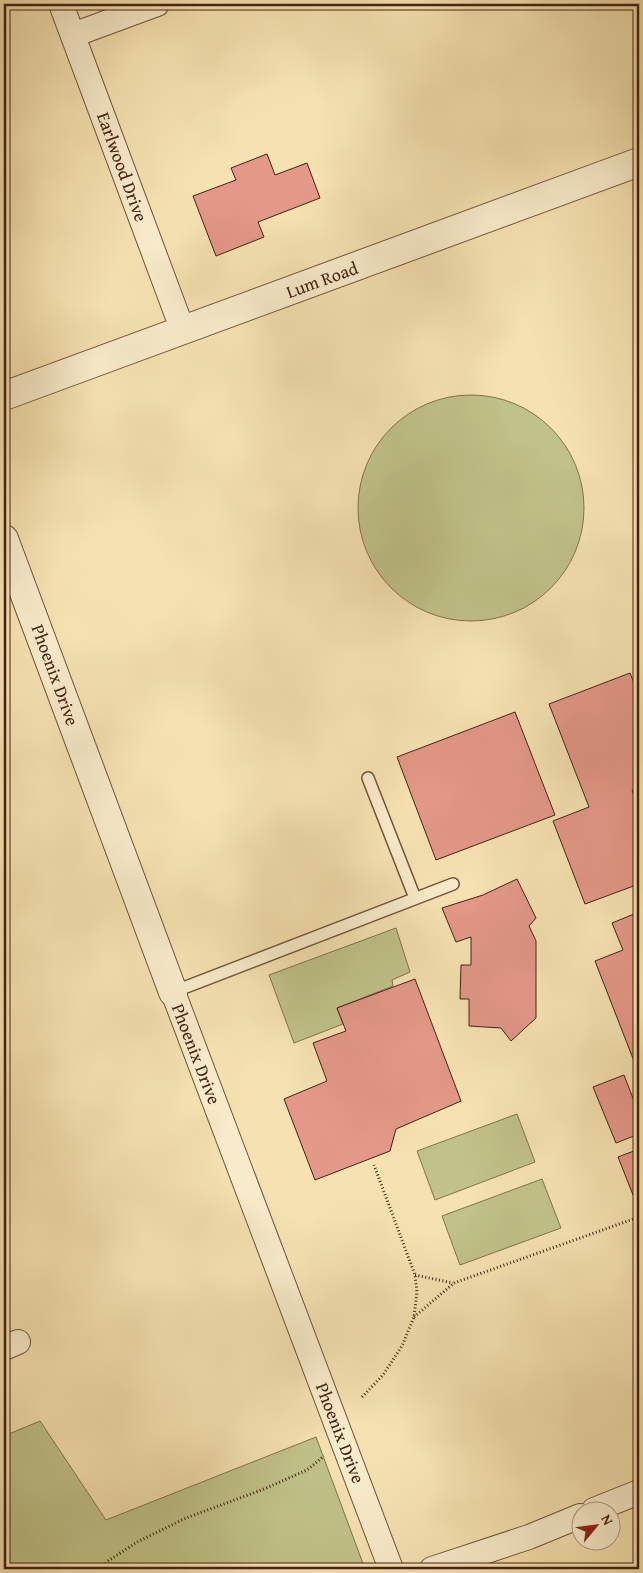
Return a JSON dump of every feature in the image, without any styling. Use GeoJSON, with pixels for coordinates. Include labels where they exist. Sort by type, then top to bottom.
{"type":"FeatureCollection","features":[{"type":"Feature","properties":{"kind":"street","name":"Earlwood Drive"},"geometry":{"type":"LineString","coordinates":[[61,4],[183,331]]}},
{"type":"Feature","properties":{"kind":"street"},"geometry":{"type":"LineString","coordinates":[[73,35],[157,4]]}},
{"type":"Feature","properties":{"kind":"street","name":"Lum Road"},"geometry":{"type":"LineString","coordinates":[[5,393],[183,331],[639,162]]}},
{"type":"Feature","properties":{"kind":"street","name":"Phoenix Drive"},"geometry":{"type":"LineString","coordinates":[[4,539],[391,1569]]}},
{"type":"Feature","properties":{"kind":"street"},"geometry":{"type":"LineString","coordinates":[[619,1500],[639,1492]]}},
{"type":"Feature","properties":{"kind":"street"},"geometry":{"type":"LineString","coordinates":[[432,1569],[529,1537],[570,1520]]}},
{"type":"Feature","properties":{"kind":"lane"},"geometry":{"type":"LineString","coordinates":[[368,778],[415,898]]}},
{"type":"Feature","properties":{"kind":"lane"},"geometry":{"type":"LineString","coordinates":[[173,992],[453,884]]}},
{"type":"Feature","properties":{"kind":"path"},"geometry":{"type":"LineString","coordinates":[[362,1397],[383,1375],[402,1346],[414,1317],[417,1292],[415,1275],[374,1164]]}},
{"type":"Feature","properties":{"kind":"path"},"geometry":{"type":"LineString","coordinates":[[414,1317],[454,1283],[639,1217]]}},
{"type":"Feature","properties":{"kind":"path"},"geometry":{"type":"LineString","coordinates":[[415,1275],[454,1283]]}},
{"type":"Feature","properties":{"kind":"path"},"geometry":{"type":"LineString","coordinates":[[102,1569],[108,1561],[137,1542],[186,1518],[264,1489],[307,1470],[343,1442]]}},
{"type":"Feature","properties":{"kind":"green space"},"geometry":{"type":"Polygon","coordinates":[[[460,395],[482,395],[514,403],[534,414],[551,428],[565,445],[576,465],[582,486],[584,508],[582,530],[576,551],[565,571],[551,588],[534,602],[514,613],[482,621],[460,621],[428,613],[418,608],[399,595],[384,580],[366,551],[358,519],[358,497],[366,465],[371,455],[384,436],[399,421],[428,403],[460,395]]]}},
{"type":"Feature","properties":{"kind":"green space"},"geometry":{"type":"Polygon","coordinates":[[[396,928],[410,972],[392,980],[393,986],[337,1008],[343,1024],[294,1043],[269,975],[396,928]]]}},
{"type":"Feature","properties":{"kind":"green space"},"geometry":{"type":"Polygon","coordinates":[[[517,1114],[535,1162],[435,1200],[417,1151],[517,1114]]]}},
{"type":"Feature","properties":{"kind":"green space"},"geometry":{"type":"Polygon","coordinates":[[[542,1179],[561,1228],[460,1265],[442,1216],[542,1179]]]}},
{"type":"Feature","properties":{"kind":"green space"},"geometry":{"type":"Polygon","coordinates":[[[40,1421],[106,1520],[316,1437],[365,1569],[4,1569],[4,1436],[40,1421]]]}},
{"type":"Feature","properties":{"kind":"building"},"geometry":{"type":"Polygon","coordinates":[[[267,154],[275,175],[307,163],[320,198],[258,222],[264,237],[216,256],[193,196],[236,180],[231,168],[267,154]]]}},
{"type":"Feature","properties":{"kind":"building"},"geometry":{"type":"Polygon","coordinates":[[[630,673],[639,695],[639,788],[632,790],[639,808],[639,884],[585,904],[553,821],[589,807],[549,704],[630,673]]]}},
{"type":"Feature","properties":{"kind":"building"},"geometry":{"type":"Polygon","coordinates":[[[515,712],[555,815],[436,860],[397,757],[515,712]]]}},
{"type":"Feature","properties":{"kind":"building"},"geometry":{"type":"Polygon","coordinates":[[[517,879],[536,918],[529,926],[536,941],[536,1018],[511,1041],[501,1028],[469,1026],[469,999],[460,999],[461,965],[471,965],[471,937],[456,942],[442,908],[483,895],[517,879]]]}},
{"type":"Feature","properties":{"kind":"building"},"geometry":{"type":"Polygon","coordinates":[[[639,912],[639,1074],[595,961],[623,950],[612,923],[639,912]]]}},
{"type":"Feature","properties":{"kind":"building"},"geometry":{"type":"Polygon","coordinates":[[[415,979],[461,1101],[396,1129],[390,1151],[315,1180],[284,1099],[327,1081],[313,1043],[346,1031],[337,1008],[415,979]]]}},
{"type":"Feature","properties":{"kind":"building"},"geometry":{"type":"Polygon","coordinates":[[[624,1075],[639,1114],[639,1134],[616,1143],[593,1087],[624,1075]]]}},
{"type":"Feature","properties":{"kind":"building"},"geometry":{"type":"Polygon","coordinates":[[[639,1149],[639,1210],[618,1157],[639,1149]]]}}]}
